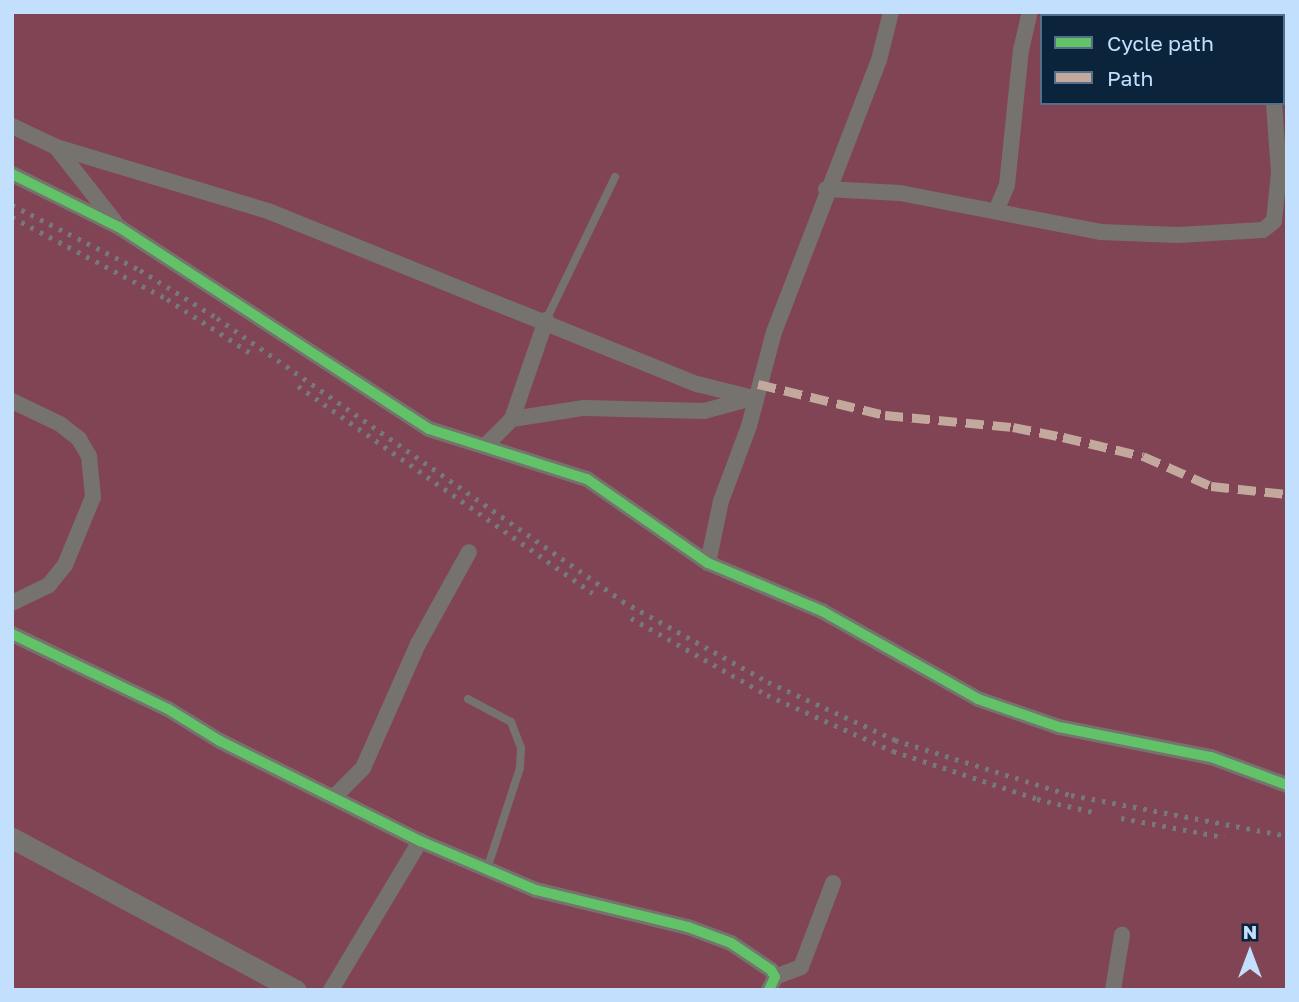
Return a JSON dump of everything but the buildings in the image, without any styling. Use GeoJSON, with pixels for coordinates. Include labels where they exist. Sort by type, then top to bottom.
{"type":"FeatureCollection","features":[{"type":"Feature","properties":{"kind":"street"},"geometry":{"type":"LineString","coordinates":[[708,563],[718,513],[749,426],[753,398],[827,189],[879,60],[891,12]]}},
{"type":"Feature","properties":{"kind":"street"},"geometry":{"type":"LineString","coordinates":[[996,211],[1007,185],[1021,50],[1030,12]]}},
{"type":"Feature","properties":{"kind":"street"},"geometry":{"type":"LineString","coordinates":[[827,189],[877,189],[1100,232],[1178,235],[1268,229],[1274,221],[1279,173],[1274,105]]}},
{"type":"Feature","properties":{"kind":"street"},"geometry":{"type":"LineString","coordinates":[[12,126],[56,147],[268,211],[348,247],[546,320],[697,384],[753,398]]}},
{"type":"Feature","properties":{"kind":"street"},"geometry":{"type":"LineString","coordinates":[[56,147],[119,227]]}},
{"type":"Feature","properties":{"kind":"street"},"geometry":{"type":"LineString","coordinates":[[12,174],[119,227],[292,337],[399,412],[450,437],[486,445],[587,479],[708,563],[822,611],[960,691],[1008,713],[1211,757],[1287,785]]}},
{"type":"Feature","properties":{"kind":"street"},"geometry":{"type":"LineString","coordinates":[[486,445],[512,419],[546,320]]}},
{"type":"Feature","properties":{"kind":"street"},"geometry":{"type":"LineString","coordinates":[[512,419],[584,408],[704,411],[753,398]]}},
{"type":"Feature","properties":{"kind":"street"},"geometry":{"type":"LineString","coordinates":[[12,401],[60,424],[79,439],[89,456],[93,497],[65,565],[49,585],[12,604]]}},
{"type":"Feature","properties":{"kind":"street"},"geometry":{"type":"LineString","coordinates":[[334,797],[363,768],[418,644],[469,552]]}},
{"type":"Feature","properties":{"kind":"street"},"geometry":{"type":"LineString","coordinates":[[12,634],[168,709],[220,741],[420,841],[536,890],[688,927],[751,953],[772,983],[802,967],[833,883]]}},
{"type":"Feature","properties":{"kind":"street"},"geometry":{"type":"LineString","coordinates":[[12,838],[296,990]]}},
{"type":"Feature","properties":{"kind":"street"},"geometry":{"type":"LineString","coordinates":[[331,990],[420,841]]}},
{"type":"Feature","properties":{"kind":"street"},"geometry":{"type":"LineString","coordinates":[[1113,990],[1122,935]]}},
{"type":"Feature","properties":{"kind":"lane"},"geometry":{"type":"LineString","coordinates":[[546,320],[615,177]]}},
{"type":"Feature","properties":{"kind":"lane"},"geometry":{"type":"LineString","coordinates":[[468,699],[511,722],[521,748],[520,768],[487,869]]}},
{"type":"Feature","properties":{"kind":"shaded area"},"geometry":{"type":"Polygon","coordinates":[[[12,12],[1287,12],[1287,990],[12,990],[12,12]]]}},
{"type":"Feature","properties":{"kind":"railway"},"geometry":{"type":"LineString","coordinates":[[12,205],[140,270],[217,318],[622,601],[768,682],[895,740],[1071,795],[1287,836]]}},
{"type":"Feature","properties":{"kind":"railway"},"geometry":{"type":"LineString","coordinates":[[12,217],[167,299],[255,356]]}},
{"type":"Feature","properties":{"kind":"railway"},"geometry":{"type":"LineString","coordinates":[[298,386],[593,593]]}},
{"type":"Feature","properties":{"kind":"railway"},"geometry":{"type":"LineString","coordinates":[[631,618],[767,695],[893,751],[1037,799],[1097,813]]}},
{"type":"Feature","properties":{"kind":"railway"},"geometry":{"type":"LineString","coordinates":[[1121,818],[1224,837]]}},
{"type":"Feature","properties":{"kind":"marked path"},"geometry":{"type":"LineString","coordinates":[[758,384],[885,415],[1013,427],[1063,437],[1143,456],[1211,486],[1287,494]]}},
{"type":"Feature","properties":{"kind":"cycle path"},"geometry":{"type":"LineString","coordinates":[[12,174],[119,227],[429,429],[587,479],[708,563],[822,611],[978,699],[1059,727],[1211,757],[1287,785]]}},
{"type":"Feature","properties":{"kind":"cycle path"},"geometry":{"type":"LineString","coordinates":[[12,634],[168,709],[220,741],[420,841],[536,890],[688,927],[731,943],[771,970],[775,977],[769,990]]}}]}
